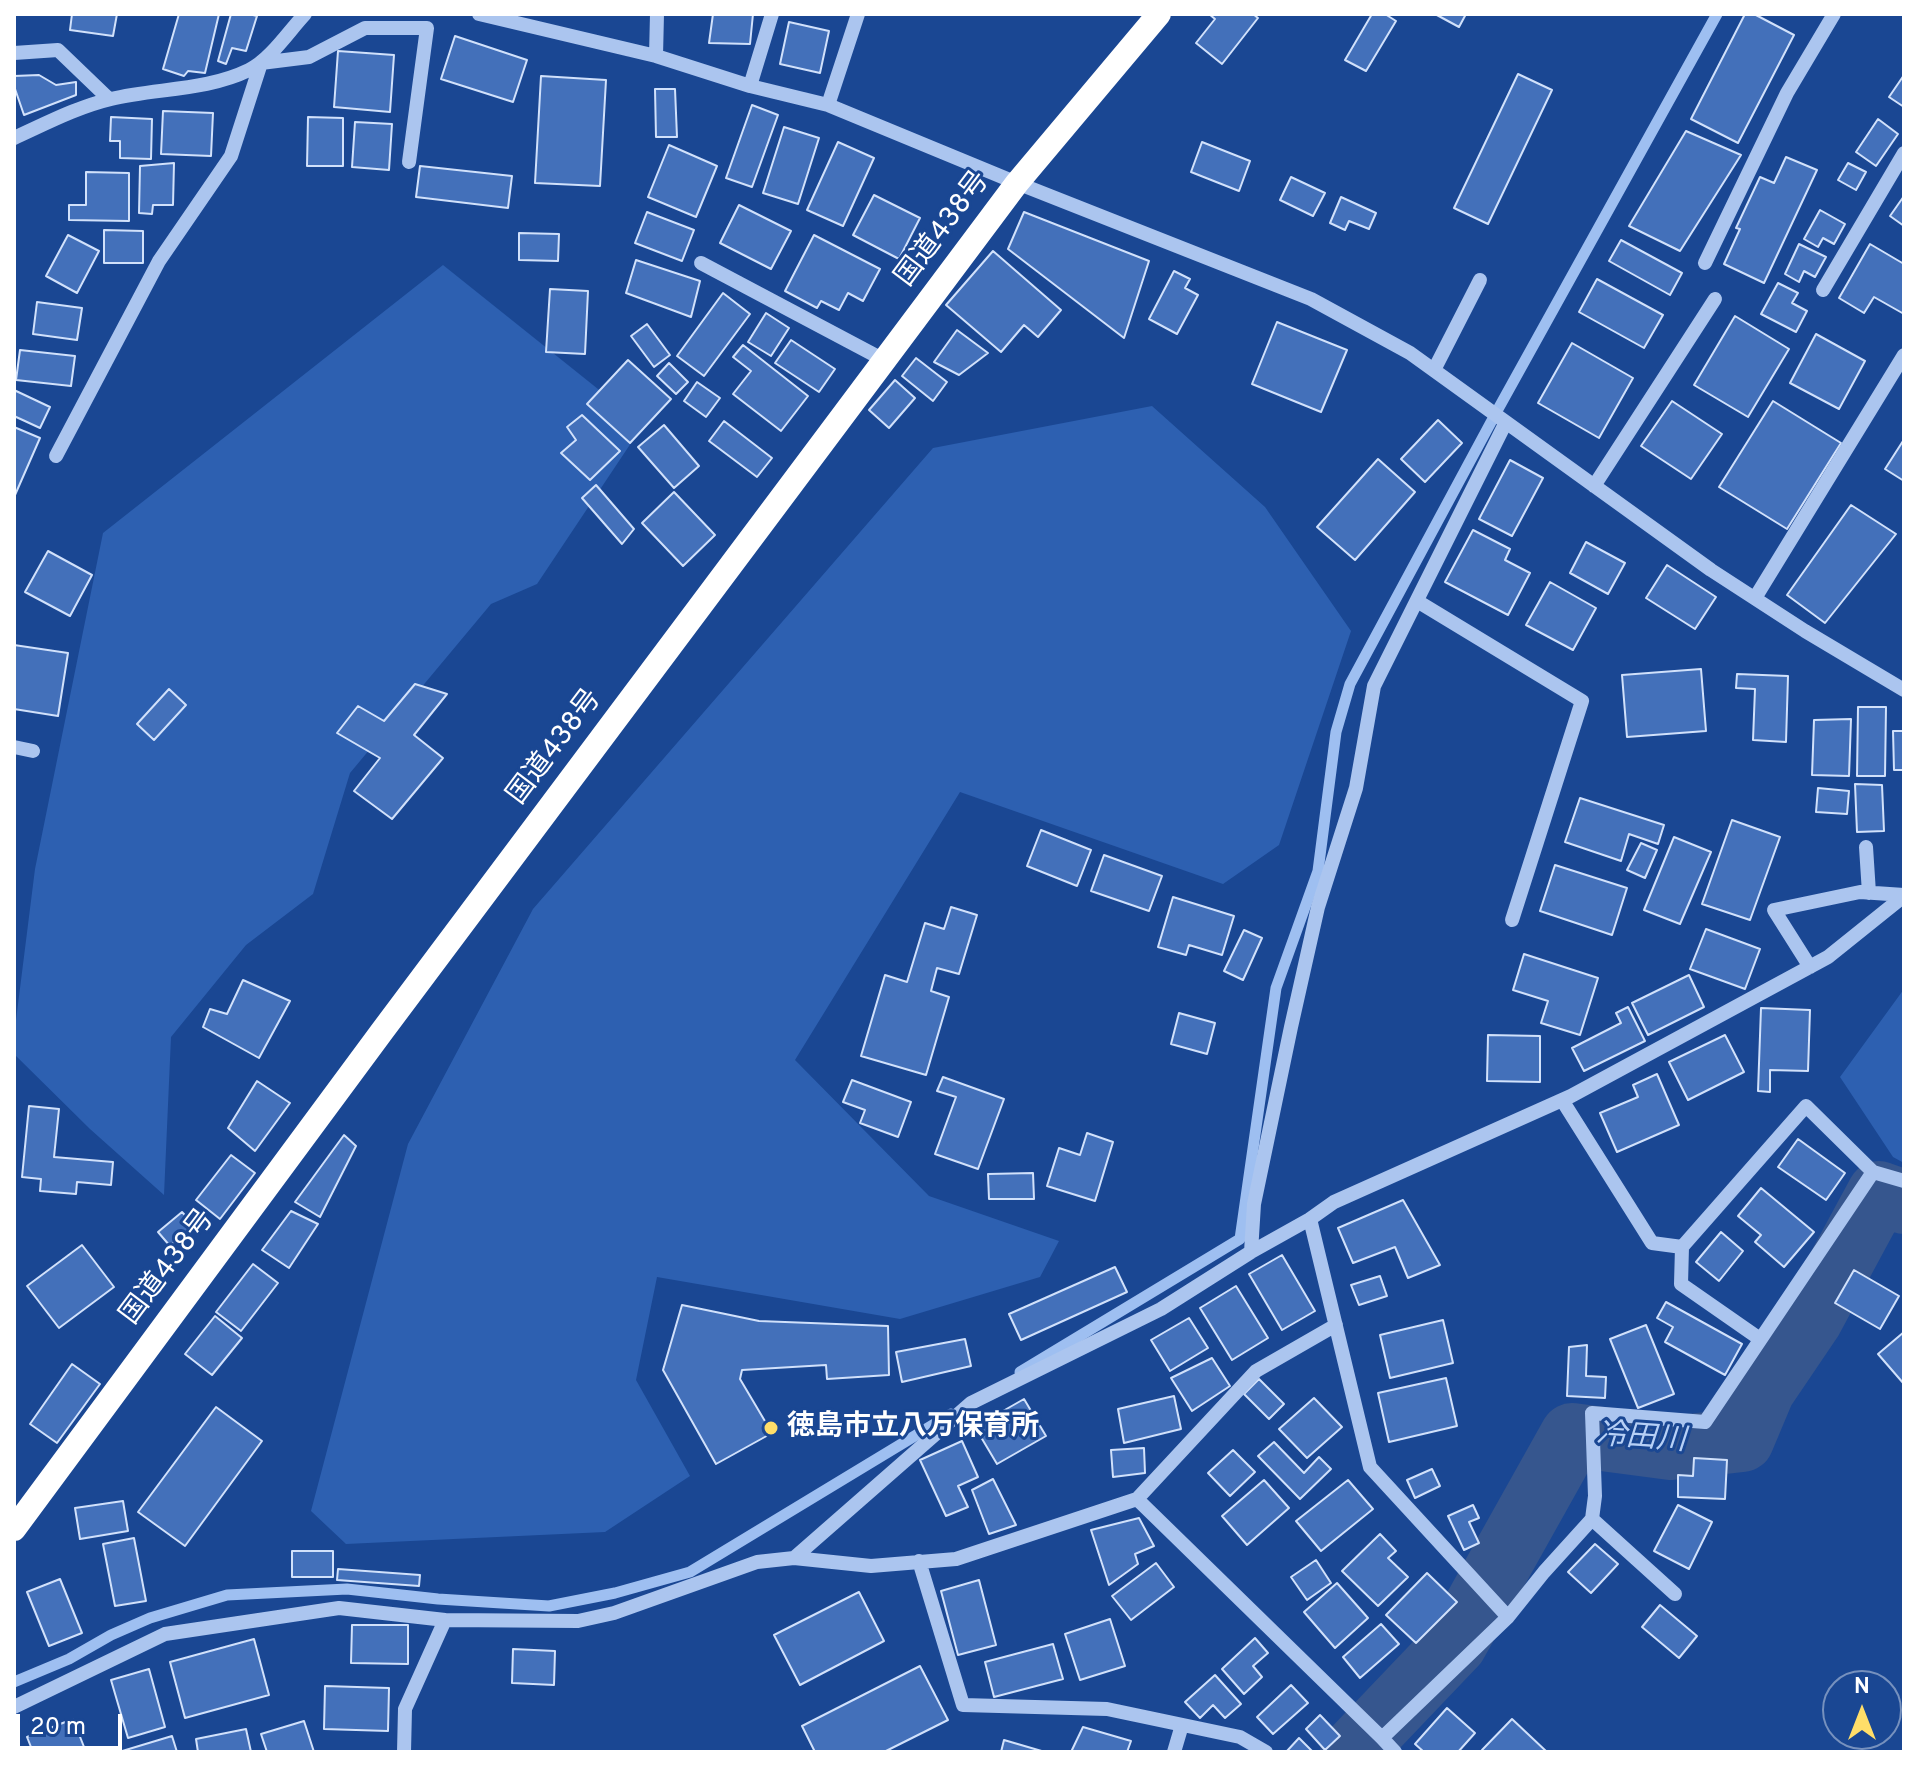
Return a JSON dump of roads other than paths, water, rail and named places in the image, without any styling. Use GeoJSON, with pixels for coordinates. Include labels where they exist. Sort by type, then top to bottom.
{"type":"FeatureCollection","features":[{"type":"Feature","properties":{"kind":"highway","name":"国道438号"},"geometry":{"type":"LineString","coordinates":[[14,1529],[1017,183],[1159,14]]}},
{"type":"Feature","properties":{"kind":"street"},"geometry":{"type":"LineString","coordinates":[[14,138],[109,99],[212,83],[249,70],[261,63],[305,14]]}},
{"type":"Feature","properties":{"kind":"street"},"geometry":{"type":"LineString","coordinates":[[479,14],[656,56],[750,86],[828,105],[1311,299],[1410,353],[1711,570],[1904,690]]}},
{"type":"Feature","properties":{"kind":"street"},"geometry":{"type":"LineString","coordinates":[[656,56],[657,14]]}},
{"type":"Feature","properties":{"kind":"street"},"geometry":{"type":"LineString","coordinates":[[750,86],[772,14]]}},
{"type":"Feature","properties":{"kind":"street"},"geometry":{"type":"LineString","coordinates":[[828,105],[858,14]]}},
{"type":"Feature","properties":{"kind":"street"},"geometry":{"type":"LineString","coordinates":[[1705,263],[1787,93],[1834,14]]}},
{"type":"Feature","properties":{"kind":"street"},"geometry":{"type":"LineString","coordinates":[[261,63],[309,57],[365,28],[427,28],[409,162]]}},
{"type":"Feature","properties":{"kind":"street"},"geometry":{"type":"LineString","coordinates":[[14,53],[58,50],[109,99]]}},
{"type":"Feature","properties":{"kind":"street"},"geometry":{"type":"LineString","coordinates":[[56,456],[159,261],[231,156],[261,63]]}},
{"type":"Feature","properties":{"kind":"street"},"geometry":{"type":"LineString","coordinates":[[1823,290],[1904,153]]}},
{"type":"Feature","properties":{"kind":"street"},"geometry":{"type":"LineString","coordinates":[[701,263],[884,360]]}},
{"type":"Feature","properties":{"kind":"street"},"geometry":{"type":"LineString","coordinates":[[1434,370],[1480,280]]}},
{"type":"Feature","properties":{"kind":"street"},"geometry":{"type":"LineString","coordinates":[[1594,486],[1715,299]]}},
{"type":"Feature","properties":{"kind":"street"},"geometry":{"type":"LineString","coordinates":[[1755,598],[1904,355]]}},
{"type":"Feature","properties":{"kind":"street"},"geometry":{"type":"LineString","coordinates":[[1251,1252],[1254,1204],[1294,1014],[1318,907],[1356,788],[1374,686],[1506,422]]}},
{"type":"Feature","properties":{"kind":"street"},"geometry":{"type":"LineString","coordinates":[[1417,601],[1582,701],[1512,920]]}},
{"type":"Feature","properties":{"kind":"street"},"geometry":{"type":"LineString","coordinates":[[14,747],[33,751]]}},
{"type":"Feature","properties":{"kind":"street"},"geometry":{"type":"LineString","coordinates":[[1866,847],[1869,893]]}},
{"type":"Feature","properties":{"kind":"street"},"geometry":{"type":"LineString","coordinates":[[1810,967],[1774,910],[1860,892],[1904,897]]}},
{"type":"Feature","properties":{"kind":"street"},"geometry":{"type":"LineString","coordinates":[[794,1558],[971,1403],[1161,1309],[1334,1202],[1562,1100],[1810,967],[1828,957],[1904,897]]}},
{"type":"Feature","properties":{"kind":"street"},"geometry":{"type":"LineString","coordinates":[[1562,1100],[1652,1243],[1682,1247]]}},
{"type":"Feature","properties":{"kind":"street"},"geometry":{"type":"LineString","coordinates":[[1760,1339],[1681,1284],[1682,1247],[1806,1106],[1873,1172],[1904,1181]]}},
{"type":"Feature","properties":{"kind":"street"},"geometry":{"type":"LineString","coordinates":[[1382,1738],[1508,1617],[1592,1519],[1595,1496],[1592,1413],[1705,1422],[1873,1172]]}},
{"type":"Feature","properties":{"kind":"street"},"geometry":{"type":"LineString","coordinates":[[1310,1219],[1370,1467],[1508,1617]]}},
{"type":"Feature","properties":{"kind":"street"},"geometry":{"type":"LineString","coordinates":[[14,1707],[165,1634],[339,1608],[445,1620],[578,1621],[614,1613],[757,1562],[794,1558],[871,1566],[956,1559],[1137,1499],[1256,1371],[1336,1325]]}},
{"type":"Feature","properties":{"kind":"street"},"geometry":{"type":"LineString","coordinates":[[1137,1499],[1395,1752]]}},
{"type":"Feature","properties":{"kind":"street"},"geometry":{"type":"LineString","coordinates":[[1592,1519],[1675,1594]]}},
{"type":"Feature","properties":{"kind":"street"},"geometry":{"type":"LineString","coordinates":[[919,1561],[963,1705],[1107,1709],[1240,1737],[1266,1752]]}},
{"type":"Feature","properties":{"kind":"street"},"geometry":{"type":"LineString","coordinates":[[404,1752],[405,1709],[445,1620]]}},
{"type":"Feature","properties":{"kind":"street"},"geometry":{"type":"LineString","coordinates":[[1174,1752],[1182,1725]]}},
{"type":"Feature","properties":{"kind":"waterway"},"geometry":{"type":"LineString","coordinates":[[1020,1372],[1240,1239],[1276,988],[1318,871],[1336,732],[1350,684],[1717,14]]}},
{"type":"Feature","properties":{"kind":"waterway","name":"冷田川"},"geometry":{"type":"LineString","coordinates":[[1352,1752],[1455,1644],[1572,1435],[1671,1448],[1742,1440],[1763,1390],[1811,1319],[1879,1193],[1904,1202]]}},
{"type":"Feature","properties":{"kind":"waterway"},"geometry":{"type":"LineString","coordinates":[[14,1682],[69,1659],[111,1635],[150,1618],[227,1595],[347,1589],[549,1606],[615,1593],[690,1572],[951,1414]]}},
{"type":"Feature","properties":{"kind":"place","name":"徳島市立八万保育所"},"geometry":{"type":"Point","coordinates":[771,1428]}}]}
